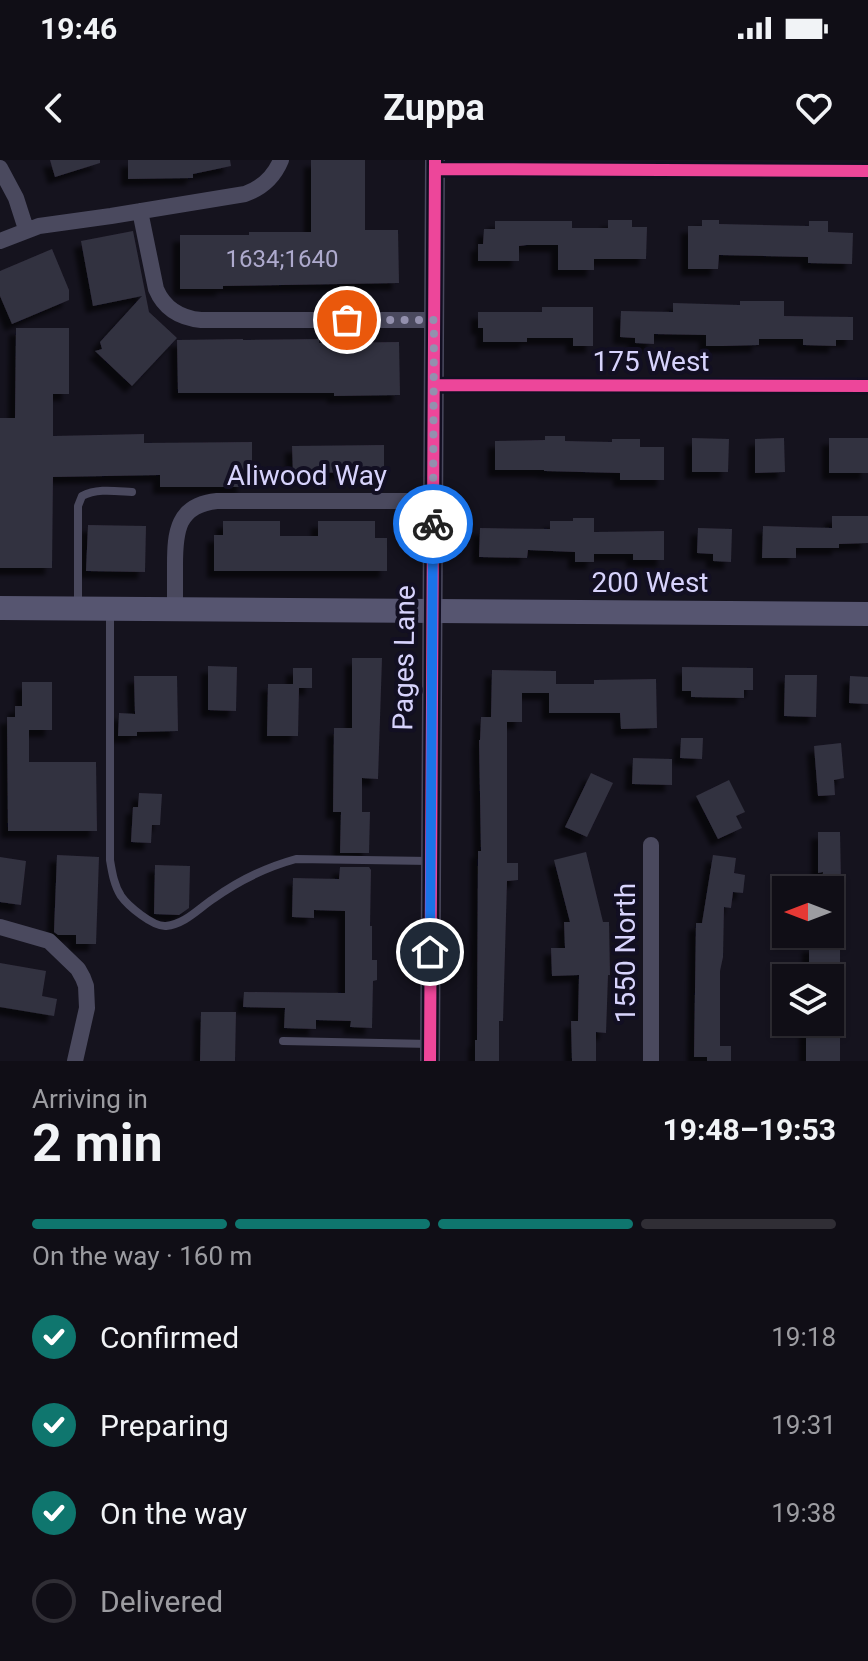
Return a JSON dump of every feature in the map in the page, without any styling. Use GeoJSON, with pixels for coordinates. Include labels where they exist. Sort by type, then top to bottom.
{"type":"FeatureCollection","features":[{"type":"Feature","properties":{"kind":"main road"},"geometry":{"type":"LineString","coordinates":[[0,608],[175,610]]}},
{"type":"Feature","properties":{"kind":"main road","name":"200 West"},"geometry":{"type":"LineString","coordinates":[[175,610],[868,614]]}},
{"type":"Feature","properties":{"kind":"street"},"geometry":{"type":"LineString","coordinates":[[0,241],[26,229],[52,223],[245,194],[265,182],[281,160]]}},
{"type":"Feature","properties":{"kind":"street"},"geometry":{"type":"LineString","coordinates":[[435,165],[672,165],[868,171]]}},
{"type":"Feature","properties":{"kind":"street","name":"Pages Lane"},"geometry":{"type":"LineString","coordinates":[[430,1053],[435,165]]}},
{"type":"Feature","properties":{"kind":"street"},"geometry":{"type":"LineString","coordinates":[[0,168],[16,198],[26,229]]}},
{"type":"Feature","properties":{"kind":"street"},"geometry":{"type":"LineString","coordinates":[[140,211],[156,289],[166,305],[182,316],[201,320],[434,320]]}},
{"type":"Feature","properties":{"kind":"street","name":"175 West"},"geometry":{"type":"LineString","coordinates":[[434,385],[868,386]]}},
{"type":"Feature","properties":{"kind":"street","name":"Aliwood Way"},"geometry":{"type":"LineString","coordinates":[[175,610],[176,534],[182,519],[201,504],[217,501],[433,501]]}},
{"type":"Feature","properties":{"kind":"street","name":"1550 North"},"geometry":{"type":"LineString","coordinates":[[651,845],[651,1061]]}},
{"type":"Feature","properties":{"kind":"street"},"geometry":{"type":"LineString","coordinates":[[0,927],[49,941],[78,969],[86,986],[87,1008],[75,1061]]}},
{"type":"Feature","properties":{"kind":"lane"},"geometry":{"type":"LineString","coordinates":[[78,609],[78,506],[82,496],[97,491],[132,492]]}},
{"type":"Feature","properties":{"kind":"lane"},"geometry":{"type":"LineString","coordinates":[[110,609],[110,860],[121,896],[136,911],[160,926],[167,926],[189,918],[211,900],[254,875],[296,859],[431,861]]}},
{"type":"Feature","properties":{"kind":"lane"},"geometry":{"type":"LineString","coordinates":[[283,1041],[430,1053]]}},
{"type":"Feature","properties":{"kind":"building"},"geometry":{"type":"Polygon","coordinates":[[[50,160],[100,160],[100,163],[55,177],[50,160]]]}},
{"type":"Feature","properties":{"kind":"building"},"geometry":{"type":"Polygon","coordinates":[[[128,160],[230,160],[231,166],[193,174],[193,178],[128,179],[128,160]]]}},
{"type":"Feature","properties":{"kind":"building"},"geometry":{"type":"Polygon","coordinates":[[[311,160],[365,160],[365,230],[398,230],[399,283],[180,289],[180,235],[311,232],[311,160]]]}},
{"type":"Feature","properties":{"kind":"building"},"geometry":{"type":"Polygon","coordinates":[[[608,220],[632,220],[632,227],[647,227],[646,259],[594,259],[594,270],[558,270],[558,245],[527,245],[519,246],[519,261],[478,261],[478,244],[483,244],[484,229],[495,229],[495,221],[572,221],[572,228],[608,228],[608,220]]]}},
{"type":"Feature","properties":{"kind":"building"},"geometry":{"type":"Polygon","coordinates":[[[702,220],[719,220],[719,224],[809,226],[809,221],[828,221],[828,232],[853,233],[852,264],[808,263],[808,257],[719,255],[718,269],[688,269],[688,226],[702,226],[702,220]]]}},
{"type":"Feature","properties":{"kind":"building"},"geometry":{"type":"Polygon","coordinates":[[[133,231],[149,312],[177,338],[132,386],[95,351],[102,349],[100,342],[142,296],[93,306],[81,241],[133,231]]]}},
{"type":"Feature","properties":{"kind":"building"},"geometry":{"type":"Polygon","coordinates":[[[52,249],[69,290],[69,300],[12,324],[0,296],[0,271],[52,249]]]}},
{"type":"Feature","properties":{"kind":"building"},"geometry":{"type":"Polygon","coordinates":[[[740,301],[784,301],[784,316],[853,317],[853,340],[836,340],[836,346],[803,345],[803,339],[759,339],[759,345],[706,346],[706,335],[654,334],[654,344],[635,343],[635,338],[620,337],[621,311],[673,312],[673,303],[740,305],[740,301]]]}},
{"type":"Feature","properties":{"kind":"building"},"geometry":{"type":"Polygon","coordinates":[[[542,307],[593,307],[593,346],[573,346],[573,338],[483,342],[483,328],[478,328],[478,312],[542,312],[542,307]]]}},
{"type":"Feature","properties":{"kind":"building"},"geometry":{"type":"Polygon","coordinates":[[[16,328],[69,328],[69,394],[53,394],[53,436],[144,434],[144,443],[252,442],[252,472],[244,472],[244,487],[160,487],[160,475],[53,477],[52,568],[0,568],[0,418],[15,418],[16,328]]]}},
{"type":"Feature","properties":{"kind":"building"},"geometry":{"type":"Polygon","coordinates":[[[319,339],[319,343],[399,342],[400,395],[178,393],[177,340],[319,339]]]}},
{"type":"Feature","properties":{"kind":"building"},"geometry":{"type":"Polygon","coordinates":[[[545,436],[565,436],[565,441],[640,439],[640,447],[664,447],[664,480],[620,480],[620,473],[495,470],[495,441],[545,440],[545,436]]]}},
{"type":"Feature","properties":{"kind":"building"},"geometry":{"type":"Polygon","coordinates":[[[692,438],[729,439],[728,472],[692,472],[692,438]]]}},
{"type":"Feature","properties":{"kind":"building"},"geometry":{"type":"Polygon","coordinates":[[[784,438],[785,472],[755,473],[755,439],[784,438]]]}},
{"type":"Feature","properties":{"kind":"building"},"geometry":{"type":"Polygon","coordinates":[[[829,438],[868,438],[868,473],[829,473],[829,438]]]}},
{"type":"Feature","properties":{"kind":"building"},"geometry":{"type":"Polygon","coordinates":[[[384,445],[384,472],[293,473],[292,446],[384,445]]]}},
{"type":"Feature","properties":{"kind":"building"},"geometry":{"type":"Polygon","coordinates":[[[832,516],[868,516],[868,543],[839,544],[839,548],[796,548],[796,558],[762,558],[763,526],[832,528],[832,516]]]}},
{"type":"Feature","properties":{"kind":"building"},"geometry":{"type":"Polygon","coordinates":[[[573,518],[594,518],[594,532],[664,531],[664,560],[633,560],[633,554],[594,554],[594,562],[575,562],[575,552],[528,550],[527,558],[479,557],[480,528],[550,529],[550,521],[573,521],[573,518]]]}},
{"type":"Feature","properties":{"kind":"building"},"geometry":{"type":"Polygon","coordinates":[[[223,521],[280,521],[280,536],[318,536],[318,521],[375,521],[375,538],[387,538],[387,571],[214,571],[214,535],[223,535],[223,521]]]}},
{"type":"Feature","properties":{"kind":"building"},"geometry":{"type":"Polygon","coordinates":[[[88,525],[146,526],[145,572],[86,571],[88,525]]]}},
{"type":"Feature","properties":{"kind":"building"},"geometry":{"type":"Polygon","coordinates":[[[698,528],[732,529],[731,562],[713,561],[713,554],[697,553],[698,528]]]}},
{"type":"Feature","properties":{"kind":"building"},"geometry":{"type":"Polygon","coordinates":[[[352,658],[382,658],[378,779],[362,778],[362,812],[370,812],[369,853],[340,853],[341,812],[333,812],[334,728],[352,728],[352,658]]]}},
{"type":"Feature","properties":{"kind":"building"},"geometry":{"type":"Polygon","coordinates":[[[208,666],[237,667],[236,711],[208,710],[208,666]]]}},
{"type":"Feature","properties":{"kind":"building"},"geometry":{"type":"Polygon","coordinates":[[[682,667],[753,668],[753,690],[744,690],[744,698],[691,697],[691,691],[682,691],[682,667]]]}},
{"type":"Feature","properties":{"kind":"building"},"geometry":{"type":"Polygon","coordinates":[[[293,668],[312,668],[312,688],[299,688],[298,736],[267,736],[268,684],[293,684],[293,668]]]}},
{"type":"Feature","properties":{"kind":"building"},"geometry":{"type":"Polygon","coordinates":[[[492,670],[556,671],[556,684],[656,679],[657,728],[621,729],[620,713],[549,713],[549,693],[522,693],[522,722],[507,722],[507,863],[518,863],[518,880],[507,881],[499,1061],[475,1061],[478,851],[481,851],[479,740],[481,717],[491,717],[492,670]]]}},
{"type":"Feature","properties":{"kind":"building"},"geometry":{"type":"Polygon","coordinates":[[[785,675],[817,675],[816,717],[784,716],[785,675]]]}},
{"type":"Feature","properties":{"kind":"building"},"geometry":{"type":"Polygon","coordinates":[[[134,676],[177,676],[178,731],[137,732],[137,736],[118,736],[119,713],[135,714],[134,676]]]}},
{"type":"Feature","properties":{"kind":"building"},"geometry":{"type":"Polygon","coordinates":[[[850,676],[868,677],[868,704],[849,703],[850,676]]]}},
{"type":"Feature","properties":{"kind":"building"},"geometry":{"type":"Polygon","coordinates":[[[22,682],[52,682],[52,730],[29,730],[29,762],[96,762],[97,831],[8,831],[7,717],[15,717],[15,706],[22,706],[22,682]]]}},
{"type":"Feature","properties":{"kind":"building"},"geometry":{"type":"Polygon","coordinates":[[[681,738],[703,738],[702,759],[680,758],[681,738]]]}},
{"type":"Feature","properties":{"kind":"building"},"geometry":{"type":"Polygon","coordinates":[[[841,743],[844,778],[834,780],[835,795],[818,796],[814,746],[841,743]]]}},
{"type":"Feature","properties":{"kind":"building"},"geometry":{"type":"Polygon","coordinates":[[[633,758],[672,759],[672,785],[632,784],[633,758]]]}},
{"type":"Feature","properties":{"kind":"building"},"geometry":{"type":"Polygon","coordinates":[[[591,773],[613,783],[587,837],[565,827],[591,773]]]}},
{"type":"Feature","properties":{"kind":"building"},"geometry":{"type":"Polygon","coordinates":[[[729,780],[745,812],[736,816],[742,828],[718,839],[696,796],[729,780]]]}},
{"type":"Feature","properties":{"kind":"building"},"geometry":{"type":"Polygon","coordinates":[[[139,793],[162,794],[160,825],[152,825],[151,843],[131,842],[133,807],[138,807],[139,793]]]}},
{"type":"Feature","properties":{"kind":"building"},"geometry":{"type":"Polygon","coordinates":[[[818,832],[840,832],[841,876],[818,873],[818,832]]]}},
{"type":"Feature","properties":{"kind":"building"},"geometry":{"type":"Polygon","coordinates":[[[586,852],[603,922],[609,922],[610,975],[606,1033],[596,1032],[596,1061],[572,1061],[571,1021],[578,1021],[579,975],[552,976],[551,948],[565,948],[564,922],[570,922],[554,860],[586,852]]]}},
{"type":"Feature","properties":{"kind":"building"},"geometry":{"type":"Polygon","coordinates":[[[57,855],[99,857],[96,944],[76,944],[76,935],[58,935],[54,932],[57,855]]]}},
{"type":"Feature","properties":{"kind":"building"},"geometry":{"type":"Polygon","coordinates":[[[713,855],[736,858],[734,873],[745,875],[743,893],[733,892],[731,908],[724,907],[720,1046],[731,1046],[731,1061],[707,1061],[707,1057],[694,1057],[696,923],[702,923],[713,855]]]}},
{"type":"Feature","properties":{"kind":"building"},"geometry":{"type":"Polygon","coordinates":[[[0,857],[26,861],[21,905],[0,902],[0,857]]]}},
{"type":"Feature","properties":{"kind":"building"},"geometry":{"type":"Polygon","coordinates":[[[155,865],[190,866],[189,908],[179,915],[154,914],[155,865]]]}},
{"type":"Feature","properties":{"kind":"building"},"geometry":{"type":"Polygon","coordinates":[[[340,867],[369,867],[371,870],[372,960],[377,960],[377,980],[373,981],[372,1028],[350,1027],[351,1021],[316,1020],[316,1029],[284,1028],[285,1008],[243,1007],[244,992],[345,993],[345,911],[314,910],[314,918],[292,917],[293,878],[339,879],[340,867]]]}},
{"type":"Feature","properties":{"kind":"building"},"geometry":{"type":"Polygon","coordinates":[[[809,948],[840,948],[840,964],[809,964],[809,948]]]}},
{"type":"Feature","properties":{"kind":"building"},"geometry":{"type":"Polygon","coordinates":[[[0,963],[46,971],[42,996],[57,999],[54,1016],[0,1007],[0,963]]]}},
{"type":"Feature","properties":{"kind":"building"},"geometry":{"type":"Polygon","coordinates":[[[201,1012],[236,1012],[235,1061],[200,1061],[201,1012]]]}},
{"type":"Feature","properties":{"kind":"building"},"geometry":{"type":"Polygon","coordinates":[[[806,1036],[840,1036],[840,1061],[806,1061],[806,1036]]]}},
{"type":"Feature","properties":{"kind":"cycle path"},"geometry":{"type":"LineString","coordinates":[[430,1061],[435,160]]}},
{"type":"Feature","properties":{"kind":"cycle path"},"geometry":{"type":"LineString","coordinates":[[435,169],[868,171]]}},
{"type":"Feature","properties":{"kind":"cycle path"},"geometry":{"type":"LineString","coordinates":[[434,385],[868,386]]}},
{"type":"Feature","properties":{"kind":"way so far"},"geometry":{"type":"LineString","coordinates":[[347,320],[434,320],[433,524]]}},
{"type":"Feature","properties":{"kind":"route"},"geometry":{"type":"LineString","coordinates":[[430,952],[433,524]]}}]}
